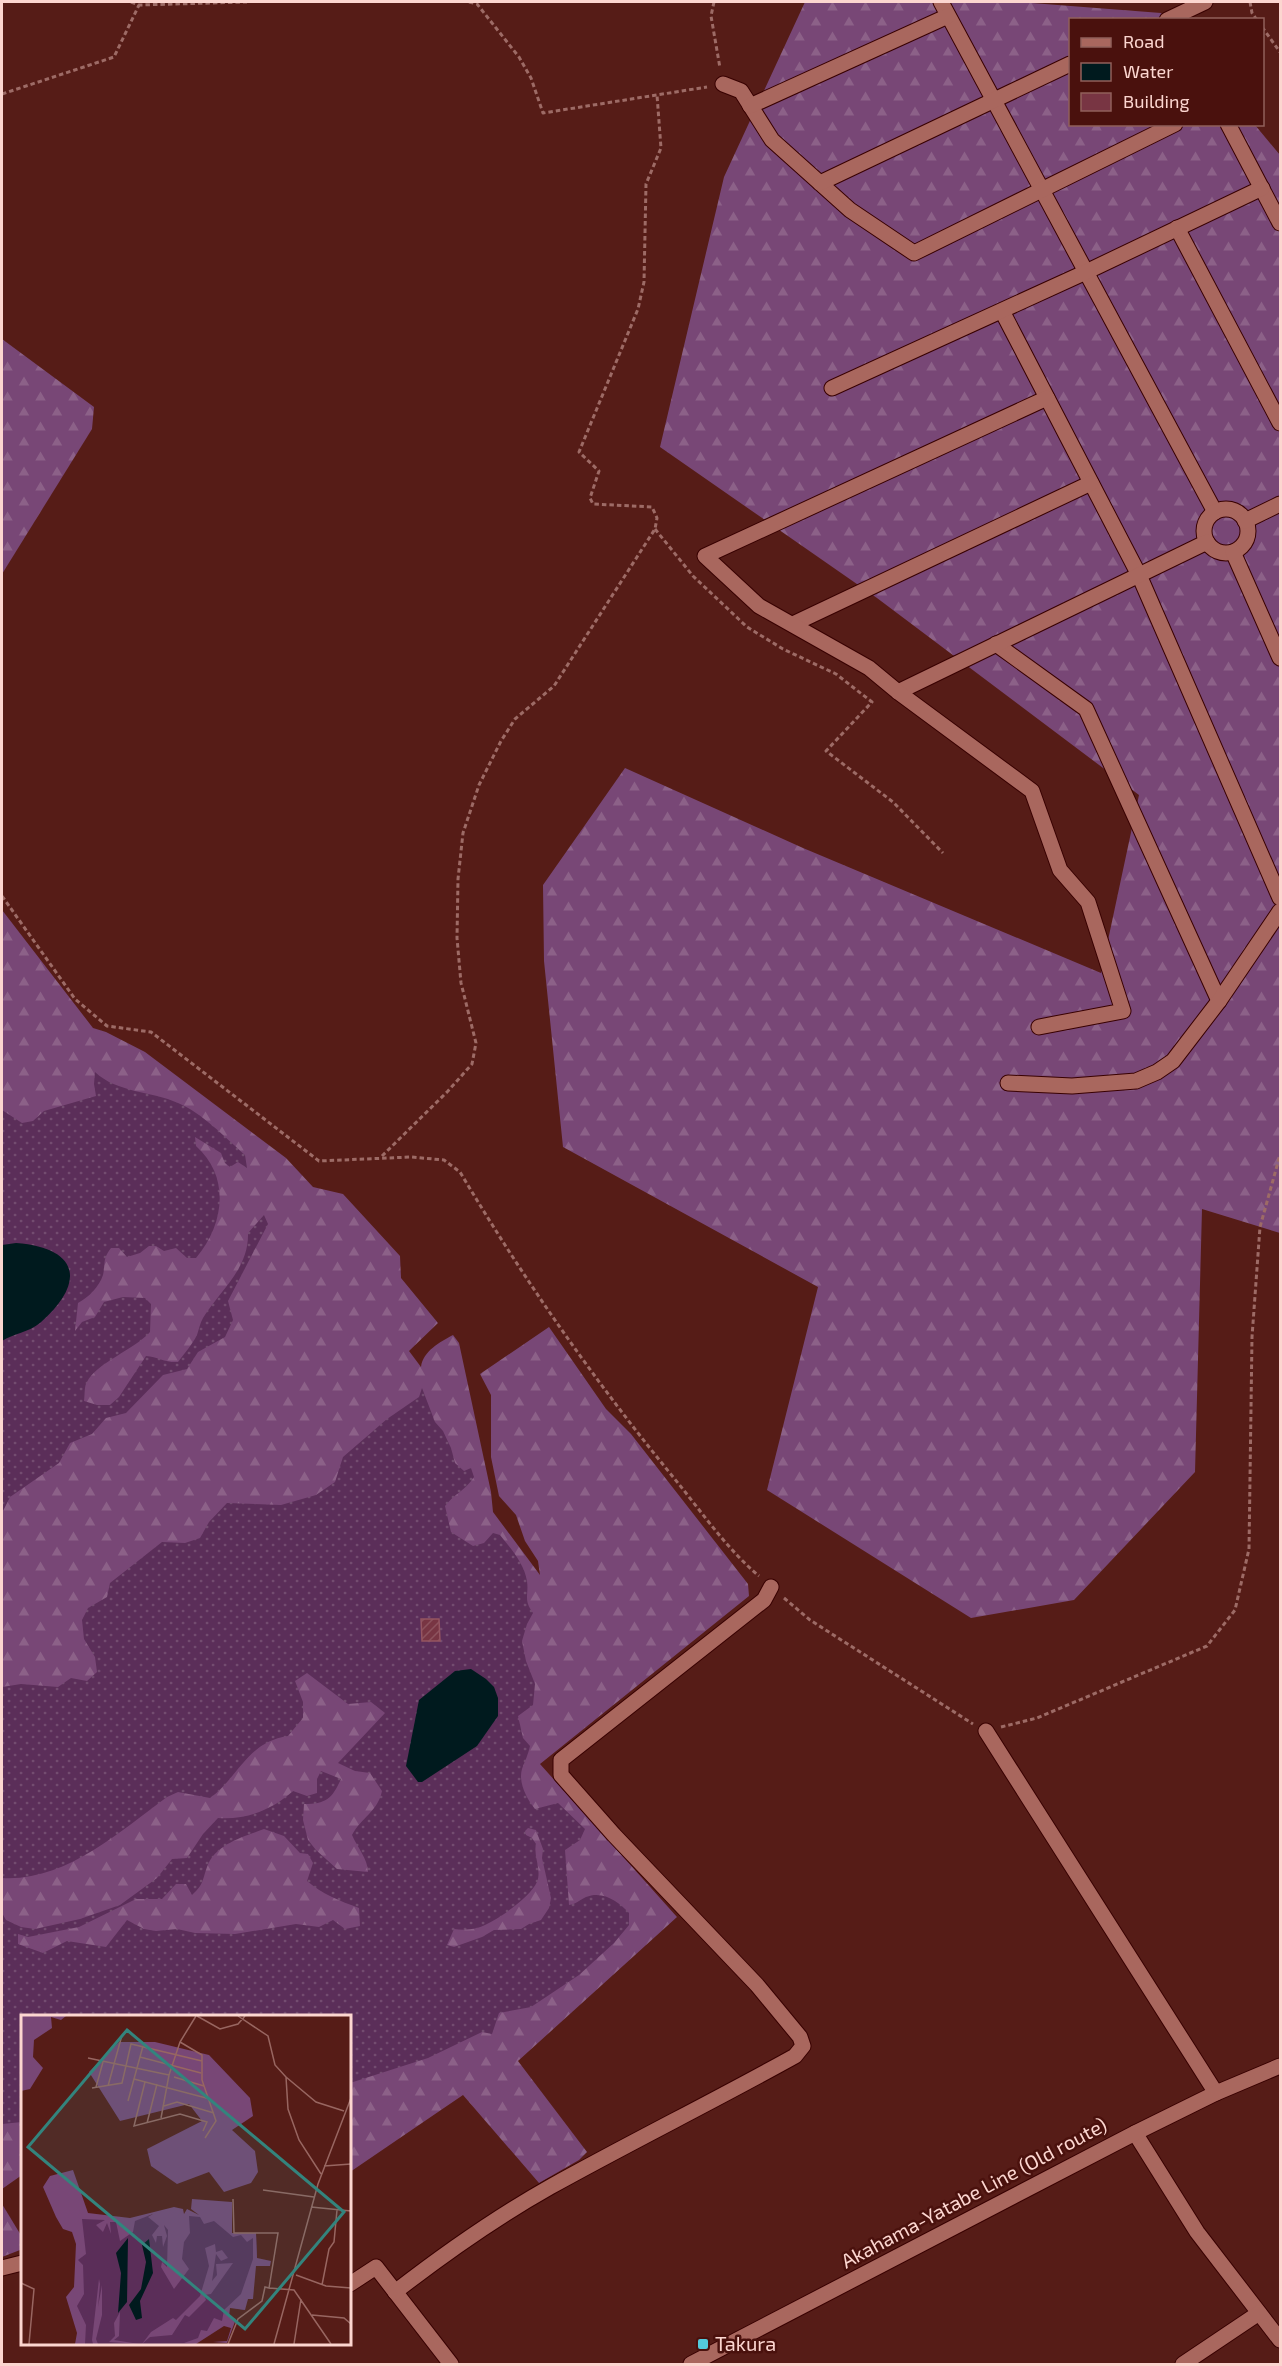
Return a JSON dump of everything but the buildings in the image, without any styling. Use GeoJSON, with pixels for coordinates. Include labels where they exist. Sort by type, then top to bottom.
{"type":"FeatureCollection","features":[{"type":"Feature","properties":{"kind":"street"},"geometry":{"type":"LineString","coordinates":[[941,2],[1215,512]]}},
{"type":"Feature","properties":{"kind":"street"},"geometry":{"type":"LineString","coordinates":[[1171,18],[1205,2]]}},
{"type":"Feature","properties":{"kind":"street"},"geometry":{"type":"LineString","coordinates":[[750,106],[948,16]]}},
{"type":"Feature","properties":{"kind":"street"},"geometry":{"type":"LineString","coordinates":[[820,183],[1069,65]]}},
{"type":"Feature","properties":{"kind":"street"},"geometry":{"type":"LineString","coordinates":[[723,84],[741,91],[772,140],[850,210],[914,253],[1171,126]]}},
{"type":"Feature","properties":{"kind":"street"},"geometry":{"type":"LineString","coordinates":[[1229,126],[1281,223]]}},
{"type":"Feature","properties":{"kind":"street"},"geometry":{"type":"LineString","coordinates":[[832,388],[1086,272],[1262,188]]}},
{"type":"Feature","properties":{"kind":"street"},"geometry":{"type":"LineString","coordinates":[[1177,228],[1281,423]]}},
{"type":"Feature","properties":{"kind":"street"},"geometry":{"type":"LineString","coordinates":[[1002,311],[1139,575],[1281,898]]}},
{"type":"Feature","properties":{"kind":"street"},"geometry":{"type":"LineString","coordinates":[[1039,1028],[1123,1011],[1088,902],[1059,870],[1032,791],[869,668],[759,606],[705,556],[1047,398]]}},
{"type":"Feature","properties":{"kind":"street"},"geometry":{"type":"LineString","coordinates":[[793,624],[1091,483]]}},
{"type":"Feature","properties":{"kind":"street"},"geometry":{"type":"LineString","coordinates":[[1245,521],[1281,504]]}},
{"type":"Feature","properties":{"kind":"street"},"geometry":{"type":"LineString","coordinates":[[1222,510],[1235,512],[1245,521],[1247,536],[1239,548],[1233,552],[1218,552],[1204,536],[1206,522],[1215,512],[1222,510]]}},
{"type":"Feature","properties":{"kind":"street"},"geometry":{"type":"LineString","coordinates":[[898,692],[1207,542]]}},
{"type":"Feature","properties":{"kind":"street"},"geometry":{"type":"LineString","coordinates":[[1233,552],[1281,658]]}},
{"type":"Feature","properties":{"kind":"street"},"geometry":{"type":"LineString","coordinates":[[996,644],[1086,709],[1219,1001]]}},
{"type":"Feature","properties":{"kind":"street"},"geometry":{"type":"LineString","coordinates":[[1008,1083],[1072,1086],[1136,1081],[1157,1072],[1173,1060],[1219,1001],[1281,911]]}},
{"type":"Feature","properties":{"kind":"street"},"geometry":{"type":"LineString","coordinates":[[395,2292],[447,2253],[540,2193],[795,2056],[803,2046],[800,2037],[757,1985],[614,1835],[561,1775],[561,1761],[764,1600],[771,1587]]}},
{"type":"Feature","properties":{"kind":"street"},"geometry":{"type":"LineString","coordinates":[[986,1731],[1216,2093]]}},
{"type":"Feature","properties":{"kind":"street","name":"Akahama-Yatabe Line (Old route)"},"geometry":{"type":"LineString","coordinates":[[691,2364],[1135,2133],[1216,2093],[1281,2066]]}},
{"type":"Feature","properties":{"kind":"street"},"geometry":{"type":"LineString","coordinates":[[1135,2133],[1197,2232],[1281,2340]]}},
{"type":"Feature","properties":{"kind":"street"},"geometry":{"type":"LineString","coordinates":[[2,2268],[21,2263]]}},
{"type":"Feature","properties":{"kind":"street"},"geometry":{"type":"LineString","coordinates":[[351,2283],[376,2267],[451,2364]]}},
{"type":"Feature","properties":{"kind":"street"},"geometry":{"type":"LineString","coordinates":[[1183,2364],[1259,2313]]}},
{"type":"Feature","properties":{"kind":"path"},"geometry":{"type":"LineString","coordinates":[[131,2],[139,5],[247,2]]}},
{"type":"Feature","properties":{"kind":"path"},"geometry":{"type":"LineString","coordinates":[[469,2],[477,4],[519,57],[531,78],[543,113],[723,84],[711,16],[714,2]]}},
{"type":"Feature","properties":{"kind":"path"},"geometry":{"type":"LineString","coordinates":[[1250,2],[1256,18]]}},
{"type":"Feature","properties":{"kind":"path"},"geometry":{"type":"LineString","coordinates":[[2,94],[114,57],[139,5]]}},
{"type":"Feature","properties":{"kind":"path"},"geometry":{"type":"LineString","coordinates":[[1264,28],[1281,52]]}},
{"type":"Feature","properties":{"kind":"path"},"geometry":{"type":"LineString","coordinates":[[381,1158],[472,1064],[476,1043],[461,983],[457,938],[458,879],[463,832],[479,785],[515,719],[554,686],[655,529],[657,518],[652,507],[593,504],[590,498],[599,471],[579,452],[638,309],[644,282],[646,184],[661,148],[657,95]]}},
{"type":"Feature","properties":{"kind":"path"},"geometry":{"type":"LineString","coordinates":[[872,702],[826,751],[893,802],[943,853]]}},
{"type":"Feature","properties":{"kind":"path"},"geometry":{"type":"LineString","coordinates":[[2,896],[75,999],[107,1026],[151,1032],[319,1161],[411,1157],[444,1161],[460,1172],[551,1317],[617,1408],[749,1568],[810,1620],[986,1731],[1037,1718],[1207,1646],[1235,1610],[1249,1549],[1252,1337],[1260,1227],[1281,1155]]}},
{"type":"Feature","properties":{"kind":"shaded area"},"geometry":{"type":"Polygon","coordinates":[[[2,924],[81,1040],[201,1105],[317,1213],[344,1322],[470,1412],[490,1513],[577,1630],[533,1765],[671,1916],[351,2149],[351,2015],[21,2015],[21,2153],[2,2161],[2,924]]]}},
{"type":"Feature","properties":{"kind":"green space"},"geometry":{"type":"Polygon","coordinates":[[[805,2],[1019,2],[1161,13],[1165,18],[1069,18],[1069,126],[1256,126],[1280,155],[1280,1233],[1202,1209],[1195,1472],[1074,1600],[971,1618],[767,1490],[818,1287],[563,1147],[544,961],[543,885],[625,768],[803,848],[1101,973],[1139,795],[877,598],[660,447],[724,177],[805,2]]]}},
{"type":"Feature","properties":{"kind":"green space"},"geometry":{"type":"Polygon","coordinates":[[[2,339],[94,407],[92,429],[2,574],[2,339]]]}},
{"type":"Feature","properties":{"kind":"green space"},"geometry":{"type":"Polygon","coordinates":[[[2,910],[93,1028],[106,1032],[145,1052],[286,1158],[313,1187],[343,1194],[400,1256],[401,1278],[438,1323],[409,1351],[421,1367],[425,1356],[443,1341],[453,1335],[459,1343],[491,1492],[493,1512],[540,1575],[538,1561],[525,1541],[516,1515],[499,1496],[491,1457],[491,1395],[480,1374],[549,1327],[606,1409],[631,1434],[748,1584],[749,1596],[540,1764],[677,1917],[518,2061],[587,2152],[579,2160],[539,2183],[463,2095],[351,2171],[351,2083],[428,2058],[482,2032],[492,2034],[499,2013],[531,2007],[579,1975],[614,1943],[629,1925],[629,1913],[615,1901],[604,1896],[592,1895],[569,1905],[565,1850],[580,1840],[585,1829],[558,1803],[535,1809],[521,1780],[522,1769],[530,1746],[523,1738],[518,1716],[533,1705],[535,1684],[526,1661],[522,1641],[533,1613],[527,1601],[527,1586],[523,1568],[500,1535],[493,1533],[484,1543],[473,1546],[451,1532],[445,1506],[474,1477],[471,1468],[464,1471],[455,1463],[451,1448],[443,1431],[435,1422],[422,1388],[419,1397],[387,1419],[343,1457],[335,1482],[316,1495],[281,1505],[227,1503],[209,1522],[200,1538],[185,1543],[162,1542],[110,1583],[107,1597],[88,1608],[82,1620],[84,1639],[95,1657],[97,1672],[87,1681],[71,1678],[58,1687],[21,1684],[2,1687],[2,1513],[10,1497],[59,1463],[70,1443],[92,1434],[106,1418],[126,1413],[163,1375],[187,1369],[198,1352],[225,1337],[233,1320],[228,1301],[268,1224],[264,1215],[248,1233],[247,1246],[239,1268],[210,1307],[200,1324],[195,1339],[178,1362],[146,1356],[119,1397],[110,1405],[97,1405],[84,1401],[85,1386],[91,1375],[150,1332],[151,1304],[145,1298],[123,1297],[104,1302],[95,1317],[82,1322],[75,1331],[78,1303],[90,1295],[99,1284],[108,1252],[111,1248],[119,1248],[127,1257],[140,1253],[149,1246],[156,1246],[164,1251],[176,1248],[187,1258],[196,1258],[213,1231],[220,1201],[215,1172],[207,1158],[196,1146],[195,1137],[221,1153],[225,1163],[230,1167],[238,1162],[247,1168],[245,1155],[213,1126],[187,1107],[168,1099],[124,1088],[95,1072],[96,1096],[44,1111],[33,1121],[22,1123],[2,1110],[2,910]]]}},
{"type":"Feature","properties":{"kind":"green space"},"geometry":{"type":"Polygon","coordinates":[[[307,1673],[348,1704],[371,1702],[385,1713],[338,1763],[355,1771],[370,1773],[382,1791],[377,1804],[352,1835],[368,1867],[368,1872],[337,1869],[308,1840],[303,1820],[304,1804],[318,1803],[327,1799],[335,1791],[341,1779],[321,1771],[317,1779],[317,1793],[307,1796],[293,1791],[276,1804],[258,1812],[239,1817],[218,1818],[203,1834],[187,1858],[172,1859],[157,1878],[120,1905],[80,1919],[35,1929],[21,1927],[6,1920],[2,1913],[2,1878],[25,1877],[48,1872],[69,1863],[110,1839],[167,1797],[178,1792],[210,1798],[220,1790],[244,1761],[263,1745],[288,1736],[303,1718],[303,1702],[295,1681],[307,1673]]]}},
{"type":"Feature","properties":{"kind":"green space"},"geometry":{"type":"Polygon","coordinates":[[[528,1828],[536,1830],[543,1849],[542,1858],[551,1898],[549,1908],[541,1920],[521,1929],[494,1930],[454,1947],[447,1945],[454,1929],[474,1929],[493,1921],[511,1909],[533,1888],[539,1872],[536,1844],[526,1835],[525,1831],[528,1828]]]}},
{"type":"Feature","properties":{"kind":"green space"},"geometry":{"type":"Polygon","coordinates":[[[264,1829],[284,1836],[300,1853],[308,1854],[313,1863],[307,1881],[338,1900],[359,1908],[360,1926],[345,1929],[333,1920],[319,1927],[296,1924],[235,1934],[195,1933],[177,1929],[156,1931],[144,1929],[127,1920],[106,1947],[67,1941],[43,1953],[18,1944],[18,1934],[28,1937],[79,1927],[136,1899],[162,1899],[176,1884],[186,1884],[192,1895],[201,1885],[207,1867],[216,1852],[239,1838],[264,1829]]]}},
{"type":"Feature","properties":{"kind":"green space"},"geometry":{"type":"Polygon","coordinates":[[[21,2122],[21,2176],[2,2189],[2,2124],[21,2122]]]}},
{"type":"Feature","properties":{"kind":"green space"},"geometry":{"type":"Polygon","coordinates":[[[2,2204],[21,2235],[21,2244],[20,2250],[2,2257],[2,2204]]]}},
{"type":"Feature","properties":{"kind":"water"},"geometry":{"type":"Polygon","coordinates":[[[16,1243],[37,1246],[53,1252],[64,1260],[69,1270],[69,1281],[65,1294],[40,1323],[2,1341],[2,1245],[16,1243]]]}},
{"type":"Feature","properties":{"kind":"water"},"geometry":{"type":"Polygon","coordinates":[[[471,1669],[494,1687],[498,1698],[498,1716],[477,1746],[422,1782],[418,1782],[406,1766],[419,1700],[455,1671],[471,1669]]]}},
{"type":"Feature","properties":{"kind":"place","name":"Takura"},"geometry":{"type":"Point","coordinates":[703,2344]}}]}
